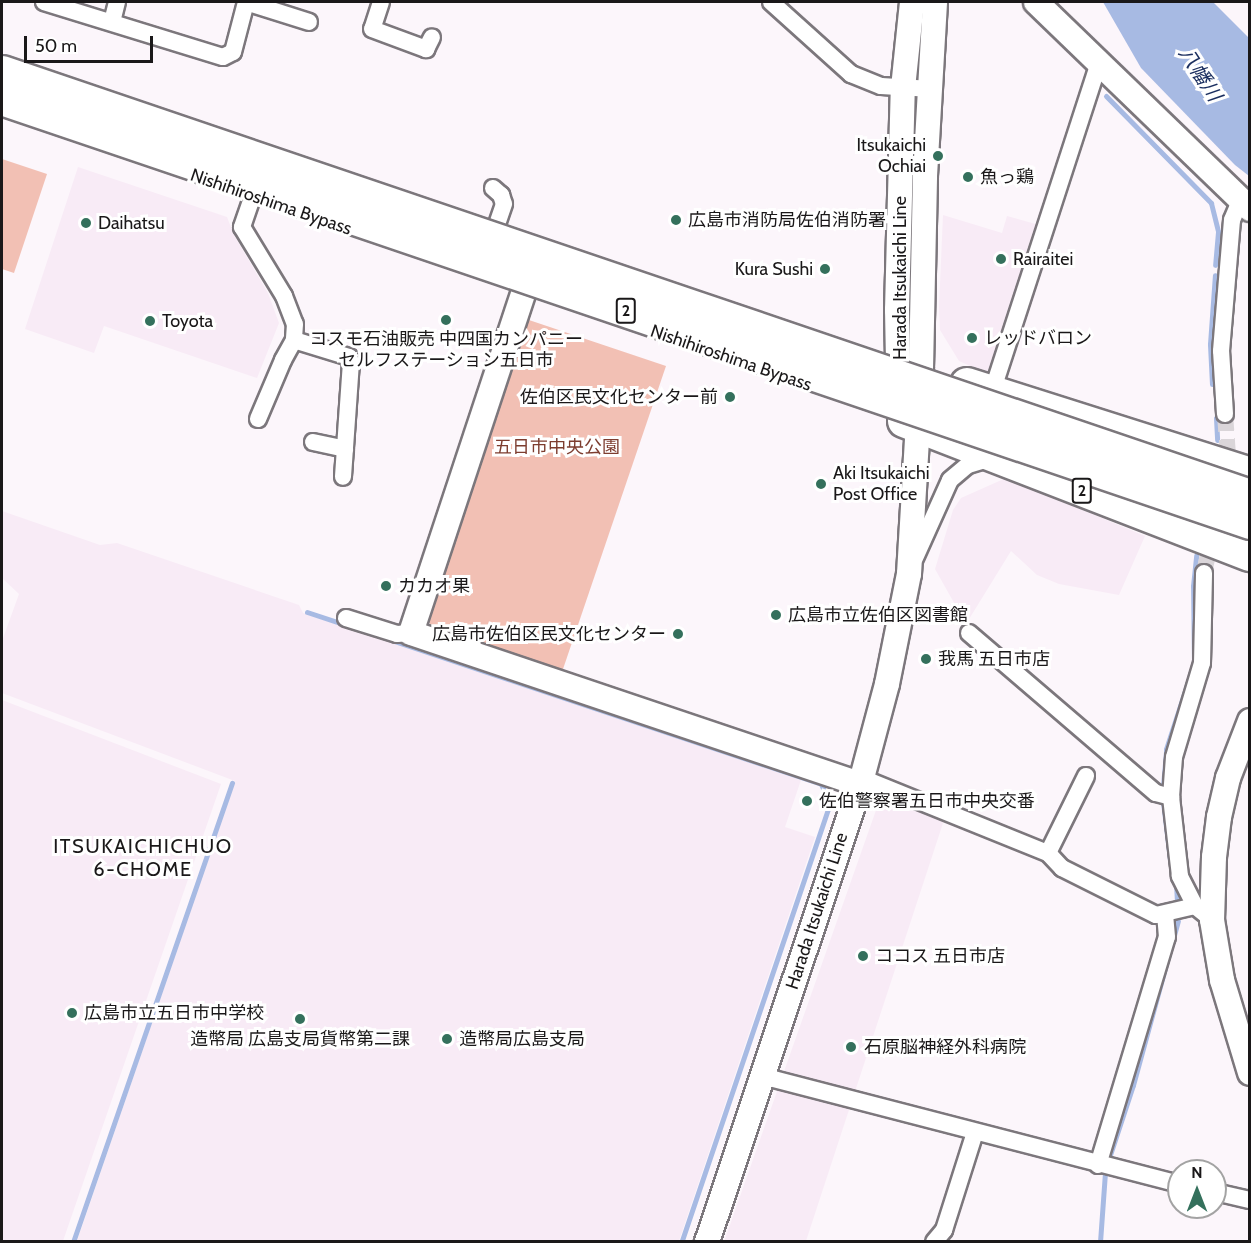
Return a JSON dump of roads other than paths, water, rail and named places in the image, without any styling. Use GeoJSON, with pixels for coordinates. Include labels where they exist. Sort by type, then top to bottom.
{"type":"FeatureCollection","features":[{"type":"Feature","properties":{"kind":"highway","name":"2"},"geometry":{"type":"LineString","coordinates":[[2,57],[910,365],[1250,474]]}},
{"type":"Feature","properties":{"kind":"highway","name":"Nishihiroshima Bypass"},"geometry":{"type":"LineString","coordinates":[[2,72],[1250,496]]}},
{"type":"Feature","properties":{"kind":"highway","name":"Nishihiroshima Bypass"},"geometry":{"type":"LineString","coordinates":[[2,99],[1250,523]]}},
{"type":"Feature","properties":{"kind":"highway","name":"Nishihiroshima Bypass"},"geometry":{"type":"LineString","coordinates":[[2,110],[714,351],[997,456],[1250,555]]}},
{"type":"Feature","properties":{"kind":"main road","name":"Harada Itsukaichi Line"},"geometry":{"type":"LineString","coordinates":[[707,1242],[861,781],[887,684],[909,574],[915,425],[910,365],[897,310],[903,88],[912,2]]}},
{"type":"Feature","properties":{"kind":"main road","name":"Harada Itsukaichi Line"},"geometry":{"type":"LineString","coordinates":[[910,365],[932,89],[935,2]]}},
{"type":"Feature","properties":{"kind":"main road"},"geometry":{"type":"LineString","coordinates":[[1036,2],[1245,205]]}},
{"type":"Feature","properties":{"kind":"main road"},"geometry":{"type":"LineString","coordinates":[[525,288],[411,633],[861,781]]}},
{"type":"Feature","properties":{"kind":"main road"},"geometry":{"type":"LineString","coordinates":[[1250,721],[1228,778],[1219,817],[1204,913],[1250,1073]]}},
{"type":"Feature","properties":{"kind":"street"},"geometry":{"type":"LineString","coordinates":[[44,2],[223,57],[233,52],[246,2],[309,22]]}},
{"type":"Feature","properties":{"kind":"street"},"geometry":{"type":"LineString","coordinates":[[112,22],[117,2]]}},
{"type":"Feature","properties":{"kind":"street"},"geometry":{"type":"LineString","coordinates":[[381,2],[372,29],[426,49],[432,37]]}},
{"type":"Feature","properties":{"kind":"street"},"geometry":{"type":"LineString","coordinates":[[771,2],[851,74],[880,86],[932,89]]}},
{"type":"Feature","properties":{"kind":"street"},"geometry":{"type":"LineString","coordinates":[[992,392],[1100,63]]}},
{"type":"Feature","properties":{"kind":"street"},"geometry":{"type":"LineString","coordinates":[[493,188],[501,195],[504,204],[497,224]]}},
{"type":"Feature","properties":{"kind":"street"},"geometry":{"type":"LineString","coordinates":[[253,195],[242,227],[284,296],[296,324],[294,340],[258,419]]}},
{"type":"Feature","properties":{"kind":"street"},"geometry":{"type":"LineString","coordinates":[[1225,414],[1221,351],[1232,220],[1245,205]]}},
{"type":"Feature","properties":{"kind":"street"},"geometry":{"type":"LineString","coordinates":[[294,340],[317,345],[349,357],[351,362],[343,477]]}},
{"type":"Feature","properties":{"kind":"street"},"geometry":{"type":"LineString","coordinates":[[313,442],[345,449]]}},
{"type":"Feature","properties":{"kind":"street"},"geometry":{"type":"LineString","coordinates":[[909,574],[950,480],[968,465],[997,456]]}},
{"type":"Feature","properties":{"kind":"street"},"geometry":{"type":"LineString","coordinates":[[1204,573],[1202,663],[1174,758],[1171,796],[1180,876],[1204,913]]}},
{"type":"Feature","properties":{"kind":"street"},"geometry":{"type":"LineString","coordinates":[[346,618],[397,634],[411,633]]}},
{"type":"Feature","properties":{"kind":"street"},"geometry":{"type":"LineString","coordinates":[[969,633],[1156,792],[1171,796]]}},
{"type":"Feature","properties":{"kind":"street"},"geometry":{"type":"LineString","coordinates":[[1048,854],[1086,776]]}},
{"type":"Feature","properties":{"kind":"street"},"geometry":{"type":"LineString","coordinates":[[861,781],[1048,854],[1062,868],[1156,915],[1204,913]]}},
{"type":"Feature","properties":{"kind":"street"},"geometry":{"type":"LineString","coordinates":[[1098,1165],[1167,937],[1165,914]]}},
{"type":"Feature","properties":{"kind":"street"},"geometry":{"type":"LineString","coordinates":[[762,1076],[1167,1181]]}},
{"type":"Feature","properties":{"kind":"street"},"geometry":{"type":"LineString","coordinates":[[934,1242],[944,1230],[975,1132]]}},
{"type":"Feature","properties":{"kind":"street"},"geometry":{"type":"LineString","coordinates":[[1227,1195],[1250,1200]]}},
{"type":"Feature","properties":{"kind":"water","name":"八幡川"},"geometry":{"type":"Polygon","coordinates":[[[1103,2],[1213,2],[1249,38],[1249,176],[1235,165],[1141,68],[1103,2]]]}},
{"type":"Feature","properties":{"kind":"waterway"},"geometry":{"type":"LineString","coordinates":[[1106,96],[1211,203],[1218,232],[1215,265]]}},
{"type":"Feature","properties":{"kind":"waterway"},"geometry":{"type":"LineString","coordinates":[[1212,384],[1210,344],[1215,275]]}},
{"type":"Feature","properties":{"kind":"waterway"},"geometry":{"type":"LineString","coordinates":[[1216,418],[1217,440]]}},
{"type":"Feature","properties":{"kind":"waterway"},"geometry":{"type":"LineString","coordinates":[[1163,786],[1166,749],[1194,663],[1193,586],[1196,555]]}},
{"type":"Feature","properties":{"kind":"waterway"},"geometry":{"type":"LineString","coordinates":[[307,612],[346,625]]}},
{"type":"Feature","properties":{"kind":"waterway"},"geometry":{"type":"LineString","coordinates":[[391,640],[821,784],[830,803],[681,1242]]}},
{"type":"Feature","properties":{"kind":"waterway"},"geometry":{"type":"LineString","coordinates":[[73,1242],[232,783]]}},
{"type":"Feature","properties":{"kind":"waterway"},"geometry":{"type":"LineString","coordinates":[[1163,802],[1170,860]]}},
{"type":"Feature","properties":{"kind":"waterway"},"geometry":{"type":"LineString","coordinates":[[1176,883],[1177,905]]}},
{"type":"Feature","properties":{"kind":"waterway"},"geometry":{"type":"LineString","coordinates":[[1108,1161],[1133,1085],[1178,921]]}},
{"type":"Feature","properties":{"kind":"waterway"},"geometry":{"type":"LineString","coordinates":[[1100,1242],[1105,1173]]}},
{"type":"Feature","properties":{"kind":"tunnel"},"geometry":{"type":"LineString","coordinates":[[1225,414],[1228,455],[1225,472]]}},
{"type":"Feature","properties":{"kind":"tunnel"},"geometry":{"type":"LineString","coordinates":[[1204,573],[1212,535]]}},
{"type":"Feature","properties":{"kind":"place","name":"Itsukaichi Ochiai"},"geometry":{"type":"Point","coordinates":[938,156]}},
{"type":"Feature","properties":{"kind":"place","name":"魚っ鶏"},"geometry":{"type":"Point","coordinates":[968,177]}},
{"type":"Feature","properties":{"kind":"place","name":"広島市消防局佐伯消防署"},"geometry":{"type":"Point","coordinates":[676,220]}},
{"type":"Feature","properties":{"kind":"place","name":"Daihatsu"},"geometry":{"type":"Point","coordinates":[86,223]}},
{"type":"Feature","properties":{"kind":"place","name":"Rairaitei"},"geometry":{"type":"Point","coordinates":[1001,259]}},
{"type":"Feature","properties":{"kind":"place","name":"Kura Sushi"},"geometry":{"type":"Point","coordinates":[825,269]}},
{"type":"Feature","properties":{"kind":"place","name":"コスモ石油販売 中四国カンパニー セルフステーション五日市"},"geometry":{"type":"Point","coordinates":[446,320]}},
{"type":"Feature","properties":{"kind":"place","name":"Toyota"},"geometry":{"type":"Point","coordinates":[150,321]}},
{"type":"Feature","properties":{"kind":"place","name":"レッドバロン"},"geometry":{"type":"Point","coordinates":[972,338]}},
{"type":"Feature","properties":{"kind":"place","name":"佐伯区民文化センター前"},"geometry":{"type":"Point","coordinates":[730,397]}},
{"type":"Feature","properties":{"kind":"place","name":"Aki Itsukaichi Post Office"},"geometry":{"type":"Point","coordinates":[821,484]}},
{"type":"Feature","properties":{"kind":"place","name":"カカオ果"},"geometry":{"type":"Point","coordinates":[386,586]}},
{"type":"Feature","properties":{"kind":"place","name":"広島市立佐伯区図書館"},"geometry":{"type":"Point","coordinates":[776,615]}},
{"type":"Feature","properties":{"kind":"place","name":"広島市佐伯区民文化センター"},"geometry":{"type":"Point","coordinates":[678,634]}},
{"type":"Feature","properties":{"kind":"place","name":"我馬 五日市店"},"geometry":{"type":"Point","coordinates":[926,659]}},
{"type":"Feature","properties":{"kind":"place","name":"佐伯警察署五日市中央交番"},"geometry":{"type":"Point","coordinates":[807,801]}},
{"type":"Feature","properties":{"kind":"place","name":"ココス 五日市店"},"geometry":{"type":"Point","coordinates":[863,956]}},
{"type":"Feature","properties":{"kind":"place","name":"広島市立五日市中学校"},"geometry":{"type":"Point","coordinates":[72,1013]}},
{"type":"Feature","properties":{"kind":"place","name":"造幣局 広島支局貨幣第二課"},"geometry":{"type":"Point","coordinates":[300,1019]}},
{"type":"Feature","properties":{"kind":"place","name":"造幣局広島支局"},"geometry":{"type":"Point","coordinates":[447,1039]}},
{"type":"Feature","properties":{"kind":"place","name":"石原脳神経外科病院"},"geometry":{"type":"Point","coordinates":[851,1047]}},
{"type":"Feature","properties":{"kind":"district","name":"ITSUKAICHICHUO 6-CHOME"},"geometry":{"type":"Point","coordinates":[143,858]}},
{"type":"Feature","properties":{"kind":"park label","name":"五日市中央公園"},"geometry":{"type":"Point","coordinates":[557,447]}}]}
